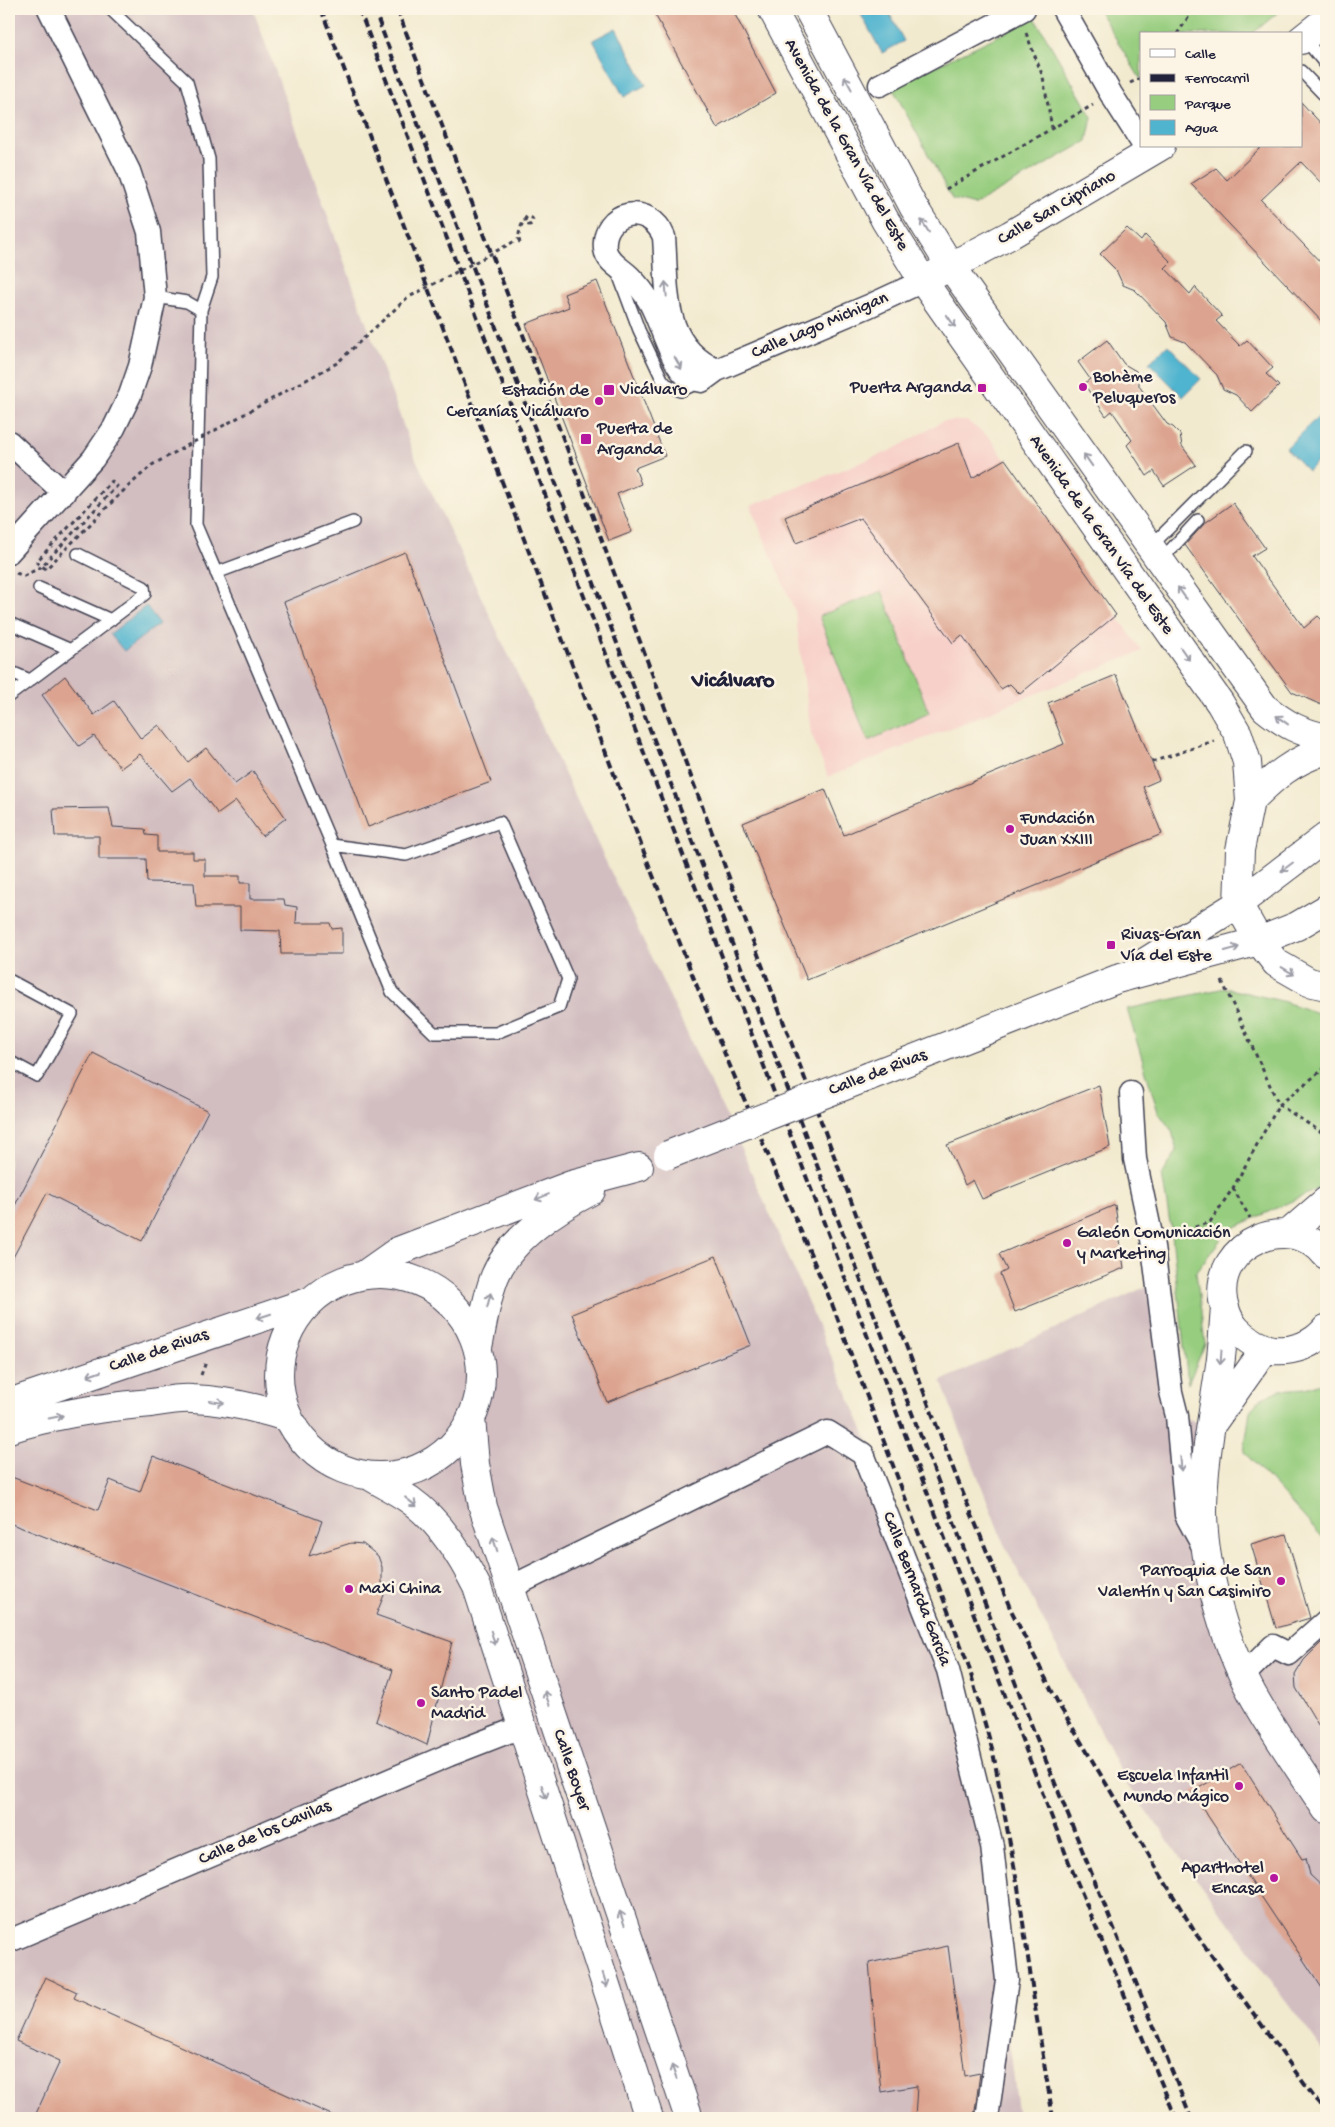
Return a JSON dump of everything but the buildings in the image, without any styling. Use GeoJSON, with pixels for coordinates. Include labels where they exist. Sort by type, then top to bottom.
{"type":"FeatureCollection","features":[{"type":"Feature","properties":{"kind":"main road","name":"Avenida de la Gran Vía del Este"},"geometry":{"type":"LineString","coordinates":[[772,9],[885,220],[923,281],[1220,703],[1238,734],[1247,762],[1250,801],[1240,850],[1238,904]]}},
{"type":"Feature","properties":{"kind":"main road","name":"Avenida de la Gran Vía del Este"},"geometry":{"type":"LineString","coordinates":[[808,9],[913,206],[951,267],[1266,708],[1285,724],[1304,733],[1326,738]]}},
{"type":"Feature","properties":{"kind":"main road"},"geometry":{"type":"LineString","coordinates":[[1302,39],[1326,20]]}},
{"type":"Feature","properties":{"kind":"main road","name":"Calle San Cipriano"},"geometry":{"type":"LineString","coordinates":[[951,267],[1147,148]]}},
{"type":"Feature","properties":{"kind":"main road"},"geometry":{"type":"LineString","coordinates":[[923,281],[951,267]]}},
{"type":"Feature","properties":{"kind":"main road"},"geometry":{"type":"LineString","coordinates":[[1250,801],[1276,775],[1306,756],[1326,750]]}},
{"type":"Feature","properties":{"kind":"main road","name":"Calle de Rivas"},"geometry":{"type":"LineString","coordinates":[[1117,979],[1238,904],[1326,837]]}},
{"type":"Feature","properties":{"kind":"main road"},"geometry":{"type":"LineString","coordinates":[[1238,904],[1259,941],[1276,963],[1309,982],[1326,986]]}},
{"type":"Feature","properties":{"kind":"main road","name":"Calle de Rivas"},"geometry":{"type":"LineString","coordinates":[[478,1347],[495,1276],[519,1239],[576,1199],[639,1167],[668,1155],[1117,979],[1259,941],[1297,926],[1326,909]]}},
{"type":"Feature","properties":{"kind":"main road","name":"Calle de Rivas"},"geometry":{"type":"LineString","coordinates":[[364,1274],[398,1251],[571,1186],[639,1167]]}},
{"type":"Feature","properties":{"kind":"main road"},"geometry":{"type":"LineString","coordinates":[[1326,1201],[1313,1242],[1273,1234],[1257,1238],[1242,1247],[1232,1260],[1225,1275],[1222,1292],[1225,1308],[1233,1326],[1247,1340],[1265,1349],[1284,1351],[1304,1347],[1320,1336],[1326,1329]]}},
{"type":"Feature","properties":{"kind":"main road"},"geometry":{"type":"LineString","coordinates":[[364,1274],[401,1275],[435,1289],[449,1300],[471,1330],[478,1347],[481,1365],[478,1401],[472,1418],[456,1442],[434,1461],[407,1472],[389,1476],[370,1476],[345,1469],[322,1458],[298,1433],[289,1418],[280,1388],[281,1356],[292,1326],[310,1301],[335,1284],[364,1274]]}},
{"type":"Feature","properties":{"kind":"main road","name":"Calle de Rivas"},"geometry":{"type":"LineString","coordinates":[[9,1403],[310,1301]]}},
{"type":"Feature","properties":{"kind":"main road"},"geometry":{"type":"LineString","coordinates":[[1225,1308],[1220,1365],[1210,1426],[1203,1513],[1212,1583],[1229,1642],[1257,1703],[1326,1809]]}},
{"type":"Feature","properties":{"kind":"main road"},"geometry":{"type":"LineString","coordinates":[[1210,1426],[1233,1391],[1265,1349]]}},
{"type":"Feature","properties":{"kind":"main road"},"geometry":{"type":"LineString","coordinates":[[9,1429],[26,1423],[68,1414],[128,1405],[192,1399],[257,1408],[289,1418]]}},
{"type":"Feature","properties":{"kind":"main road","name":"Calle Boyer"},"geometry":{"type":"LineString","coordinates":[[472,1418],[475,1464],[483,1507],[689,2118]]}},
{"type":"Feature","properties":{"kind":"main road","name":"Calle Boyer"},"geometry":{"type":"LineString","coordinates":[[370,1476],[411,1500],[440,1528],[463,1559],[477,1587],[521,1726],[567,1858],[649,2118]]}},
{"type":"Feature","properties":{"kind":"street"},"geometry":{"type":"LineString","coordinates":[[11,562],[64,493],[93,459],[114,428],[140,366],[155,297],[149,232],[129,171],[48,9]]}},
{"type":"Feature","properties":{"kind":"street"},"geometry":{"type":"LineString","coordinates":[[1062,9],[1111,94],[1140,134]]}},
{"type":"Feature","properties":{"kind":"street"},"geometry":{"type":"LineString","coordinates":[[880,85],[1020,11]]}},
{"type":"Feature","properties":{"kind":"street"},"geometry":{"type":"LineString","coordinates":[[633,214],[644,215],[655,221],[664,237],[668,304],[675,326],[690,351],[702,363],[709,375],[693,379],[681,369],[649,300],[641,288],[614,265],[605,251],[605,239],[608,230],[615,221],[633,214]]}},
{"type":"Feature","properties":{"kind":"street","name":"Calle Lago Michigan"},"geometry":{"type":"LineString","coordinates":[[709,375],[923,281]]}},
{"type":"Feature","properties":{"kind":"street"},"geometry":{"type":"LineString","coordinates":[[9,442],[64,493]]}},
{"type":"Feature","properties":{"kind":"street"},"geometry":{"type":"LineString","coordinates":[[1131,1093],[1135,1159],[1152,1239],[1171,1392],[1177,1416],[1186,1515],[1207,1553]]}},
{"type":"Feature","properties":{"kind":"street"},"geometry":{"type":"LineString","coordinates":[[1177,1416],[1210,1426]]}},
{"type":"Feature","properties":{"kind":"street","name":"Calle Bernarda García"},"geometry":{"type":"LineString","coordinates":[[509,1588],[828,1432],[863,1454],[948,1670],[992,1846],[1007,1980],[988,2118]]}},
{"type":"Feature","properties":{"kind":"street"},"geometry":{"type":"LineString","coordinates":[[1244,1674],[1273,1646],[1290,1654],[1326,1621]]}},
{"type":"Feature","properties":{"kind":"street","name":"Calle de los Cavilas"},"geometry":{"type":"LineString","coordinates":[[9,1941],[521,1726]]}},
{"type":"Feature","properties":{"kind":"lane"},"geometry":{"type":"LineString","coordinates":[[110,9],[187,82],[209,159],[212,278],[201,310],[196,525],[332,845],[392,992],[434,1033],[496,1033],[558,1007],[568,979],[500,822],[406,855],[332,845]]}},
{"type":"Feature","properties":{"kind":"lane"},"geometry":{"type":"LineString","coordinates":[[1302,39],[1326,65]]}},
{"type":"Feature","properties":{"kind":"lane"},"geometry":{"type":"LineString","coordinates":[[1302,71],[1326,97]]}},
{"type":"Feature","properties":{"kind":"lane"},"geometry":{"type":"LineString","coordinates":[[155,297],[187,302],[201,310]]}},
{"type":"Feature","properties":{"kind":"lane"},"geometry":{"type":"LineString","coordinates":[[1155,554],[1246,451]]}},
{"type":"Feature","properties":{"kind":"lane"},"geometry":{"type":"LineString","coordinates":[[1155,554],[1198,520]]}},
{"type":"Feature","properties":{"kind":"lane"},"geometry":{"type":"LineString","coordinates":[[216,573],[353,522]]}},
{"type":"Feature","properties":{"kind":"lane"},"geometry":{"type":"LineString","coordinates":[[9,696],[145,594],[144,588],[78,554]]}},
{"type":"Feature","properties":{"kind":"lane"},"geometry":{"type":"LineString","coordinates":[[39,588],[111,620]]}},
{"type":"Feature","properties":{"kind":"lane"},"geometry":{"type":"LineString","coordinates":[[9,623],[70,650]]}},
{"type":"Feature","properties":{"kind":"lane"},"geometry":{"type":"LineString","coordinates":[[9,671],[30,680]]}},
{"type":"Feature","properties":{"kind":"lane"},"geometry":{"type":"LineString","coordinates":[[9,980],[72,1014],[37,1076],[9,1061]]}},
{"type":"Feature","properties":{"kind":"path"},"geometry":{"type":"LineString","coordinates":[[1178,32],[1194,9]]}},
{"type":"Feature","properties":{"kind":"path"},"geometry":{"type":"LineString","coordinates":[[1020,11],[1043,77],[1052,128]]}},
{"type":"Feature","properties":{"kind":"path"},"geometry":{"type":"LineString","coordinates":[[1130,84],[1140,79]]}},
{"type":"Feature","properties":{"kind":"path"},"geometry":{"type":"LineString","coordinates":[[946,189],[1088,109]]}},
{"type":"Feature","properties":{"kind":"path"},"geometry":{"type":"LineString","coordinates":[[97,488],[102,492],[35,562],[41,567],[47,560],[54,554],[117,486],[112,481],[36,562],[41,566],[46,569],[121,493],[152,465],[336,363],[407,298],[520,241],[521,224],[527,216]]}},
{"type":"Feature","properties":{"kind":"path"},"geometry":{"type":"LineString","coordinates":[[11,562],[24,576]]}},
{"type":"Feature","properties":{"kind":"path"},"geometry":{"type":"LineString","coordinates":[[1152,762],[1219,740]]}},
{"type":"Feature","properties":{"kind":"path"},"geometry":{"type":"LineString","coordinates":[[1222,981],[1279,1105],[1326,1135]]}},
{"type":"Feature","properties":{"kind":"path"},"geometry":{"type":"LineString","coordinates":[[1152,1239],[1172,1235],[1210,1222],[1233,1188],[1279,1105],[1326,1067]]}},
{"type":"Feature","properties":{"kind":"path"},"geometry":{"type":"LineString","coordinates":[[1233,1188],[1251,1219]]}},
{"type":"Feature","properties":{"kind":"path"},"geometry":{"type":"LineString","coordinates":[[192,1399],[218,1331]]}},
{"type":"Feature","properties":{"kind":"shaded area"},"geometry":{"type":"Polygon","coordinates":[[[9,9],[253,9],[414,455],[737,1139],[872,1450],[976,1786],[1019,2118],[9,2118],[9,9]]]}},
{"type":"Feature","properties":{"kind":"shaded area"},"geometry":{"type":"Polygon","coordinates":[[[943,421],[967,421],[989,437],[1142,651],[828,777],[811,733],[795,611],[750,506],[892,450],[943,421]]]}},
{"type":"Feature","properties":{"kind":"shaded area"},"geometry":{"type":"Polygon","coordinates":[[[1158,1281],[1177,1416],[1210,1426],[1203,1513],[1243,1674],[1273,1646],[1290,1654],[1326,1621],[1326,2055],[1128,1786],[1003,1542],[941,1381],[1158,1281]]]}},
{"type":"Feature","properties":{"kind":"green space"},"geometry":{"type":"Polygon","coordinates":[[[1098,9],[1282,9],[1254,32],[1140,32],[1140,78],[1098,9]]]}},
{"type":"Feature","properties":{"kind":"green space"},"geometry":{"type":"Polygon","coordinates":[[[1035,18],[1092,117],[1087,141],[974,205],[952,199],[892,87],[1035,18]]]}},
{"type":"Feature","properties":{"kind":"green space"},"geometry":{"type":"Polygon","coordinates":[[[882,591],[929,713],[868,741],[819,616],[882,591]]]}},
{"type":"Feature","properties":{"kind":"green space"},"geometry":{"type":"Polygon","coordinates":[[[1225,988],[1282,1001],[1326,1016],[1326,1180],[1318,1189],[1227,1231],[1196,1272],[1205,1344],[1188,1384],[1172,1235],[1162,1175],[1177,1151],[1172,1131],[1158,1112],[1127,1009],[1225,988]]]}},
{"type":"Feature","properties":{"kind":"green space"},"geometry":{"type":"Polygon","coordinates":[[[1326,1381],[1326,1541],[1244,1452],[1250,1411],[1260,1399],[1280,1390],[1306,1388],[1326,1381]]]}},
{"type":"Feature","properties":{"kind":"water"},"geometry":{"type":"Polygon","coordinates":[[[858,9],[887,9],[904,41],[882,53],[858,9]]]}},
{"type":"Feature","properties":{"kind":"water"},"geometry":{"type":"Polygon","coordinates":[[[616,28],[646,85],[624,97],[593,40],[616,28]]]}},
{"type":"Feature","properties":{"kind":"water"},"geometry":{"type":"Polygon","coordinates":[[[1168,345],[1201,379],[1183,397],[1149,363],[1168,345]]]}},
{"type":"Feature","properties":{"kind":"water"},"geometry":{"type":"Polygon","coordinates":[[[1323,412],[1326,416],[1326,453],[1308,471],[1286,448],[1323,412]]]}},
{"type":"Feature","properties":{"kind":"water"},"geometry":{"type":"Polygon","coordinates":[[[146,606],[159,624],[124,651],[110,634],[146,606]]]}},
{"type":"Feature","properties":{"kind":"railway"},"geometry":{"type":"LineString","coordinates":[[321,9],[650,868],[712,1024],[832,1304],[968,1664],[993,1752],[1018,1887],[1053,2118]]}},
{"type":"Feature","properties":{"kind":"railway"},"geometry":{"type":"LineString","coordinates":[[359,9],[1070,1865],[1176,2118]]}},
{"type":"Feature","properties":{"kind":"railway"},"geometry":{"type":"LineString","coordinates":[[374,9],[1033,1729],[1191,2118]]}},
{"type":"Feature","properties":{"kind":"railway"},"geometry":{"type":"LineString","coordinates":[[397,9],[573,464],[882,1283],[958,1481],[1010,1608],[1059,1705],[1196,1934],[1316,2100],[1326,2111]]}},
{"type":"Feature","properties":{"kind":"place","name":"Bohème Peluqueros"},"geometry":{"type":"Point","coordinates":[1083,387]}},
{"type":"Feature","properties":{"kind":"place","name":"Puerta Arganda"},"geometry":{"type":"Point","coordinates":[982,388]}},
{"type":"Feature","properties":{"kind":"place","name":"Vicálvaro"},"geometry":{"type":"Point","coordinates":[609,390]}},
{"type":"Feature","properties":{"kind":"place","name":"Estación de Cercanías Vicálvaro"},"geometry":{"type":"Point","coordinates":[599,401]}},
{"type":"Feature","properties":{"kind":"place","name":"Puerta de Arganda"},"geometry":{"type":"Point","coordinates":[586,439]}},
{"type":"Feature","properties":{"kind":"place","name":"Fundación Juan XXIII"},"geometry":{"type":"Point","coordinates":[1010,829]}},
{"type":"Feature","properties":{"kind":"place","name":"Rivas-Gran Vía del Este"},"geometry":{"type":"Point","coordinates":[1111,945]}},
{"type":"Feature","properties":{"kind":"place","name":"Galeón Comunicación y Marketing"},"geometry":{"type":"Point","coordinates":[1067,1243]}},
{"type":"Feature","properties":{"kind":"place","name":"Parroquia de San Valentín y San Casimiro"},"geometry":{"type":"Point","coordinates":[1281,1581]}},
{"type":"Feature","properties":{"kind":"place","name":"Maxi China"},"geometry":{"type":"Point","coordinates":[349,1589]}},
{"type":"Feature","properties":{"kind":"place","name":"Santo Padel Madrid"},"geometry":{"type":"Point","coordinates":[421,1703]}},
{"type":"Feature","properties":{"kind":"place","name":"Escuela Infantil Mundo Mágico"},"geometry":{"type":"Point","coordinates":[1239,1786]}},
{"type":"Feature","properties":{"kind":"place","name":"Aparthotel Encasa"},"geometry":{"type":"Point","coordinates":[1274,1878]}},
{"type":"Feature","properties":{"kind":"district","name":"Vicálvaro"},"geometry":{"type":"Point","coordinates":[733,682]}}]}
